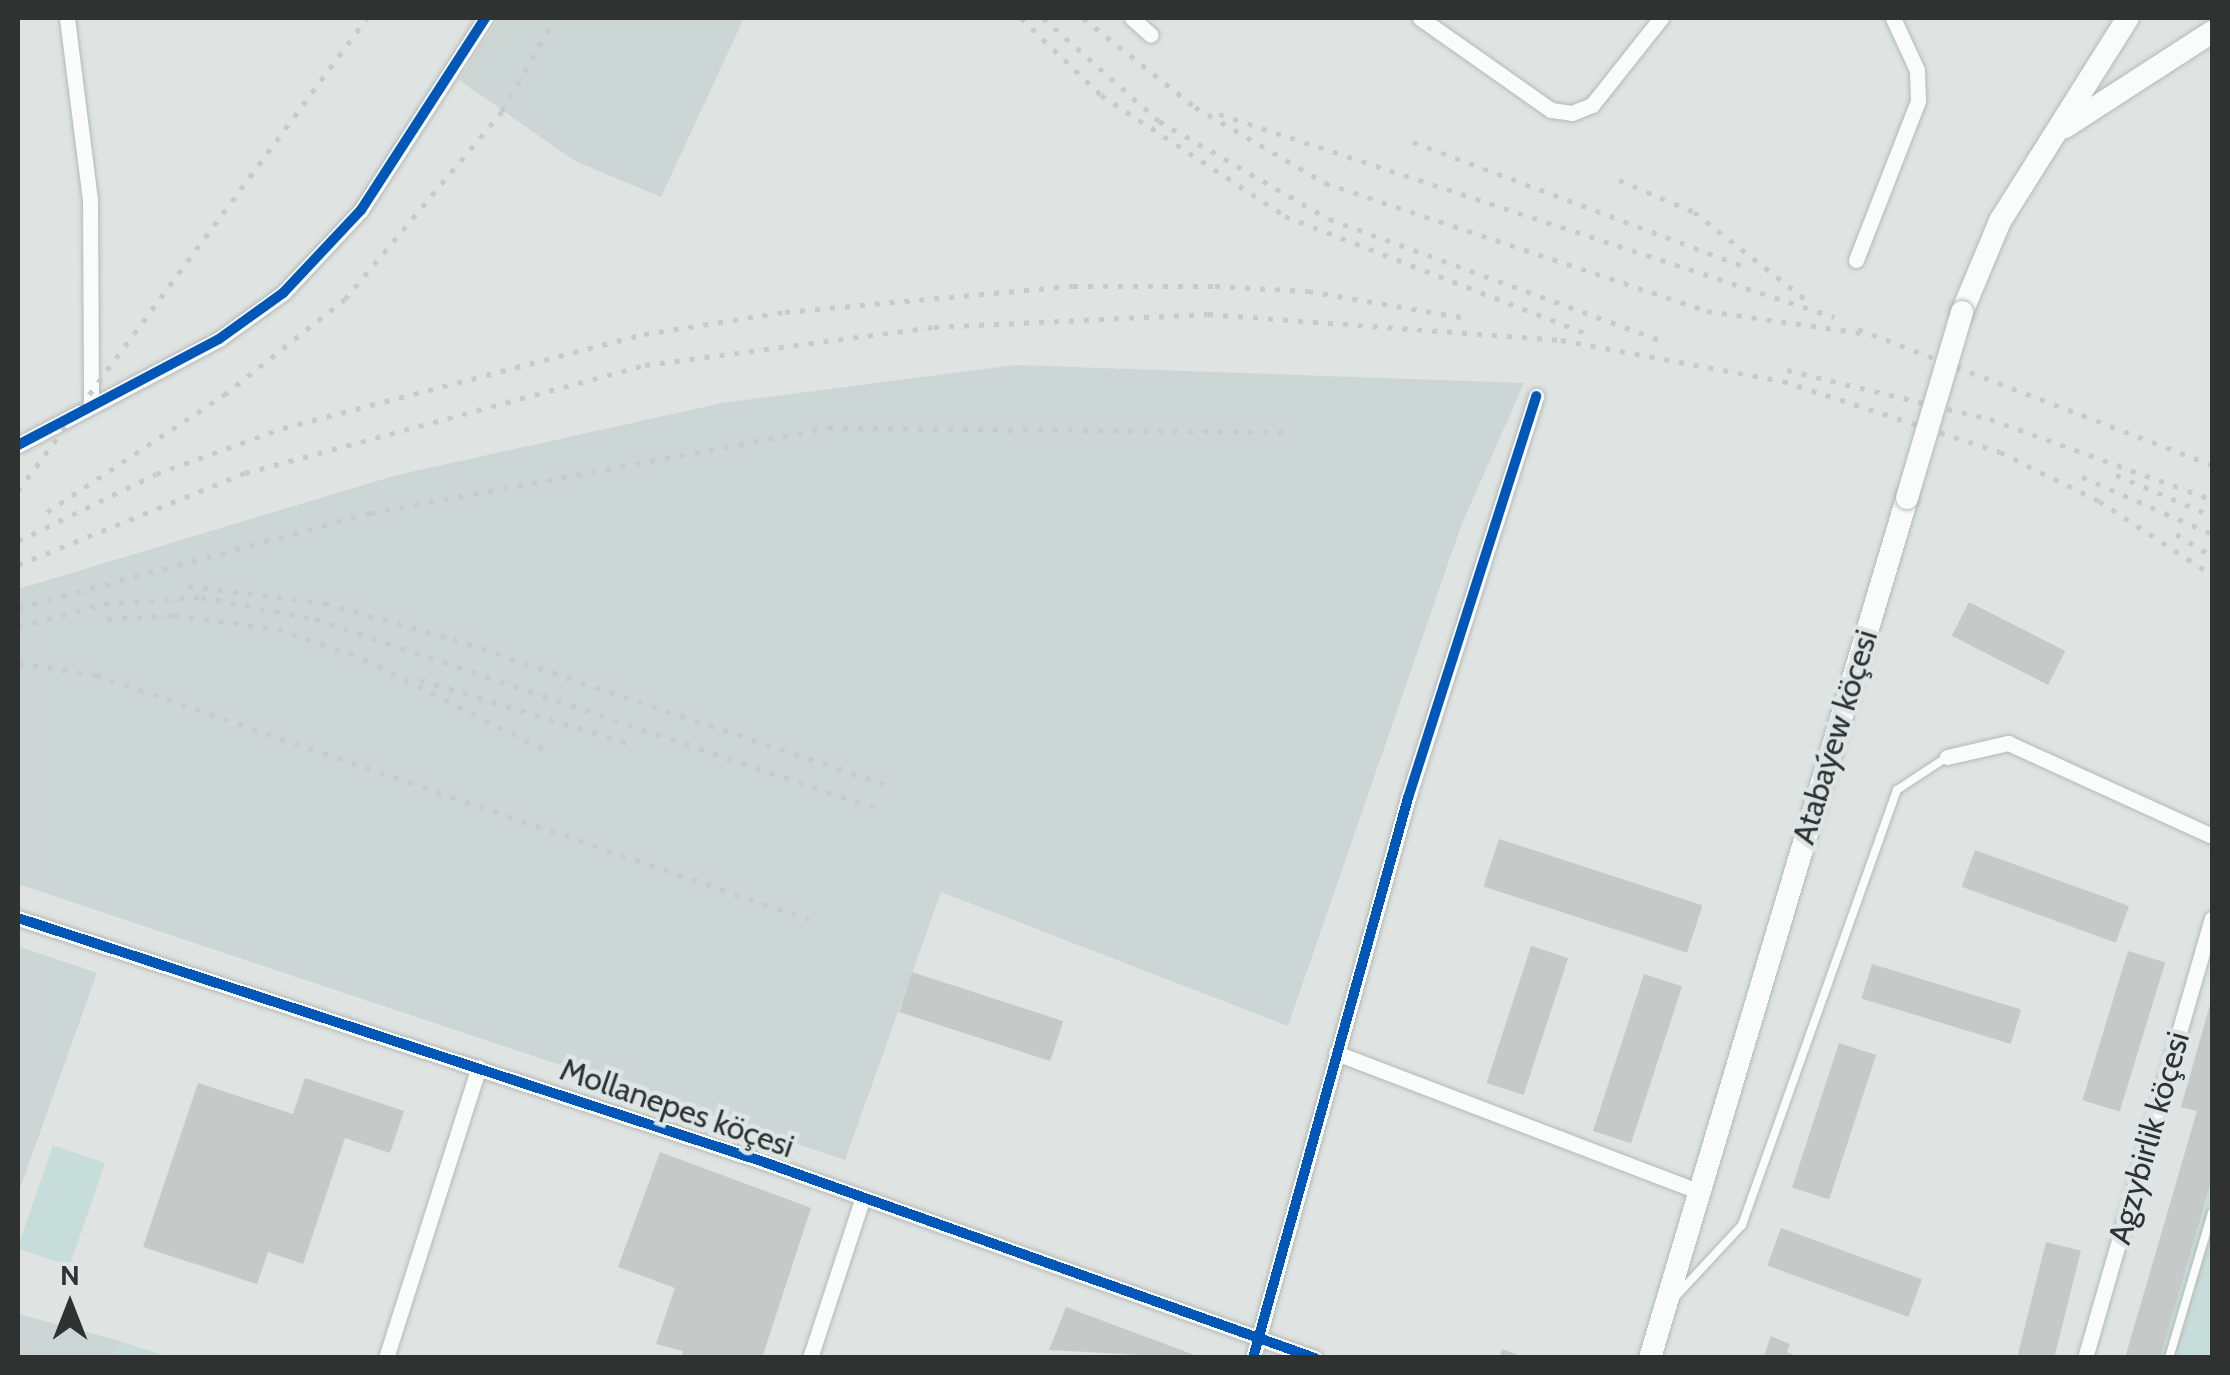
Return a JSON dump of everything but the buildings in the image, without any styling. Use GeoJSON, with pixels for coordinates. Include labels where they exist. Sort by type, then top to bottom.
{"type":"FeatureCollection","features":[{"type":"Feature","properties":{"kind":"main road","name":"Atabaýew köçesi"},"geometry":{"type":"LineString","coordinates":[[1650,1358],[1962,312],[2000,221],[2128,18]]}},
{"type":"Feature","properties":{"kind":"main road","name":"Atabaýew köçesi"},"geometry":{"type":"LineString","coordinates":[[2058,132],[2212,32]]}},
{"type":"Feature","properties":{"kind":"street"},"geometry":{"type":"LineString","coordinates":[[67,18],[90,200],[90,401]]}},
{"type":"Feature","properties":{"kind":"street"},"geometry":{"type":"LineString","coordinates":[[18,445],[90,401],[219,339],[283,293],[361,210],[485,18]]}},
{"type":"Feature","properties":{"kind":"street"},"geometry":{"type":"LineString","coordinates":[[1132,18],[1150,35]]}},
{"type":"Feature","properties":{"kind":"street"},"geometry":{"type":"LineString","coordinates":[[1420,18],[1551,110],[1572,112],[1592,105],[1661,18]]}},
{"type":"Feature","properties":{"kind":"street"},"geometry":{"type":"LineString","coordinates":[[1856,260],[1918,101],[1917,70],[1893,18]]}},
{"type":"Feature","properties":{"kind":"street"},"geometry":{"type":"LineString","coordinates":[[1253,1358],[1336,1054],[1536,396]]}},
{"type":"Feature","properties":{"kind":"street"},"geometry":{"type":"LineString","coordinates":[[1947,757],[2008,743],[2212,836]]}},
{"type":"Feature","properties":{"kind":"street","name":"Mollanepes köçesi"},"geometry":{"type":"LineString","coordinates":[[18,918],[479,1067],[1316,1358]]}},
{"type":"Feature","properties":{"kind":"street","name":"Agzybirlik köçesi"},"geometry":{"type":"LineString","coordinates":[[2085,1358],[2212,919]]}},
{"type":"Feature","properties":{"kind":"street"},"geometry":{"type":"LineString","coordinates":[[1336,1054],[1700,1192]]}},
{"type":"Feature","properties":{"kind":"street"},"geometry":{"type":"LineString","coordinates":[[386,1358],[479,1067]]}},
{"type":"Feature","properties":{"kind":"street"},"geometry":{"type":"LineString","coordinates":[[810,1358],[862,1200]]}},
{"type":"Feature","properties":{"kind":"lane"},"geometry":{"type":"LineString","coordinates":[[1666,1305],[1714,1264],[1742,1225],[1884,816],[1896,790],[1947,757]]}},
{"type":"Feature","properties":{"kind":"lane"},"geometry":{"type":"LineString","coordinates":[[2169,1358],[2212,1212]]}},
{"type":"Feature","properties":{"kind":"shaded area"},"geometry":{"type":"Polygon","coordinates":[[[499,18],[744,18],[661,197],[575,161],[459,80],[499,18]]]}},
{"type":"Feature","properties":{"kind":"shaded area"},"geometry":{"type":"Polygon","coordinates":[[[1015,365],[1524,383],[1461,526],[1288,1026],[941,892],[845,1160],[18,884],[18,589],[397,475],[722,403],[1015,365]]]}},
{"type":"Feature","properties":{"kind":"shaded area"},"geometry":{"type":"Polygon","coordinates":[[[18,946],[97,973],[18,1194],[18,946]]]}},
{"type":"Feature","properties":{"kind":"shaded area"},"geometry":{"type":"Polygon","coordinates":[[[18,1314],[120,1341],[115,1357],[18,1357],[18,1314]]]}},
{"type":"Feature","properties":{"kind":"green space"},"geometry":{"type":"Polygon","coordinates":[[[53,1145],[105,1163],[70,1266],[18,1248],[53,1145]]]}},
{"type":"Feature","properties":{"kind":"green space"},"geometry":{"type":"Polygon","coordinates":[[[2212,1178],[2212,1357],[2160,1357],[2212,1178]]]}},
{"type":"Feature","properties":{"kind":"green space"},"geometry":{"type":"Polygon","coordinates":[[[120,1341],[169,1357],[115,1357],[120,1341]]]}},
{"type":"Feature","properties":{"kind":"railway"},"geometry":{"type":"LineString","coordinates":[[18,491],[367,18]]}},
{"type":"Feature","properties":{"kind":"railway"},"geometry":{"type":"LineString","coordinates":[[47,512],[224,395],[345,299],[502,111],[555,18]]}},
{"type":"Feature","properties":{"kind":"railway"},"geometry":{"type":"LineString","coordinates":[[1021,18],[1101,95],[1285,216],[1590,335]]}},
{"type":"Feature","properties":{"kind":"railway"},"geometry":{"type":"LineString","coordinates":[[1043,18],[1159,121],[1329,219],[1659,340]]}},
{"type":"Feature","properties":{"kind":"railway"},"geometry":{"type":"LineString","coordinates":[[1083,18],[1195,107],[1325,183],[1707,311],[1868,334]]}},
{"type":"Feature","properties":{"kind":"railway"},"geometry":{"type":"LineString","coordinates":[[1219,114],[1834,317]]}},
{"type":"Feature","properties":{"kind":"railway"},"geometry":{"type":"LineString","coordinates":[[1413,142],[1750,269]]}},
{"type":"Feature","properties":{"kind":"railway"},"geometry":{"type":"LineString","coordinates":[[1619,180],[1694,212],[1810,303]]}},
{"type":"Feature","properties":{"kind":"railway"},"geometry":{"type":"LineString","coordinates":[[18,541],[156,474],[283,428],[644,334],[785,312],[1073,286],[1215,286],[1308,291],[1471,319]]}},
{"type":"Feature","properties":{"kind":"railway"},"geometry":{"type":"LineString","coordinates":[[18,565],[245,473],[645,365],[934,327],[1208,314],[1561,340],[1783,381],[2000,452],[2099,501],[2212,575]]}},
{"type":"Feature","properties":{"kind":"railway"},"geometry":{"type":"LineString","coordinates":[[1858,329],[2212,465]]}},
{"type":"Feature","properties":{"kind":"railway"},"geometry":{"type":"LineString","coordinates":[[1787,370],[1990,419],[2212,500]]}},
{"type":"Feature","properties":{"kind":"railway"},"geometry":{"type":"LineString","coordinates":[[18,608],[370,513],[828,428],[1287,432]]}},
{"type":"Feature","properties":{"kind":"railway"},"geometry":{"type":"LineString","coordinates":[[2116,475],[2212,516]]}},
{"type":"Feature","properties":{"kind":"railway"},"geometry":{"type":"LineString","coordinates":[[2082,477],[2212,534]]}},
{"type":"Feature","properties":{"kind":"railway"},"geometry":{"type":"LineString","coordinates":[[2176,534],[2212,556]]}},
{"type":"Feature","properties":{"kind":"railway"},"geometry":{"type":"LineString","coordinates":[[188,586],[325,603],[453,639],[891,786]]}},
{"type":"Feature","properties":{"kind":"railway"},"geometry":{"type":"LineString","coordinates":[[18,627],[104,604],[201,597],[315,619],[882,810]]}},
{"type":"Feature","properties":{"kind":"railway"},"geometry":{"type":"LineString","coordinates":[[107,619],[174,615],[278,629],[364,659],[543,749]]}},
{"type":"Feature","properties":{"kind":"railway"},"geometry":{"type":"LineString","coordinates":[[18,663],[96,675],[808,919]]}},
{"type":"Feature","properties":{"kind":"railway"},"geometry":{"type":"LineString","coordinates":[[420,680],[634,745]]}},
{"type":"Feature","properties":{"kind":"cycle path"},"geometry":{"type":"LineString","coordinates":[[18,445],[219,339],[283,293],[361,210],[485,18]]}},
{"type":"Feature","properties":{"kind":"cycle path"},"geometry":{"type":"LineString","coordinates":[[1253,1358],[1408,798],[1536,396]]}},
{"type":"Feature","properties":{"kind":"cycle path"},"geometry":{"type":"LineString","coordinates":[[18,918],[761,1161],[1315,1358]]}}]}
